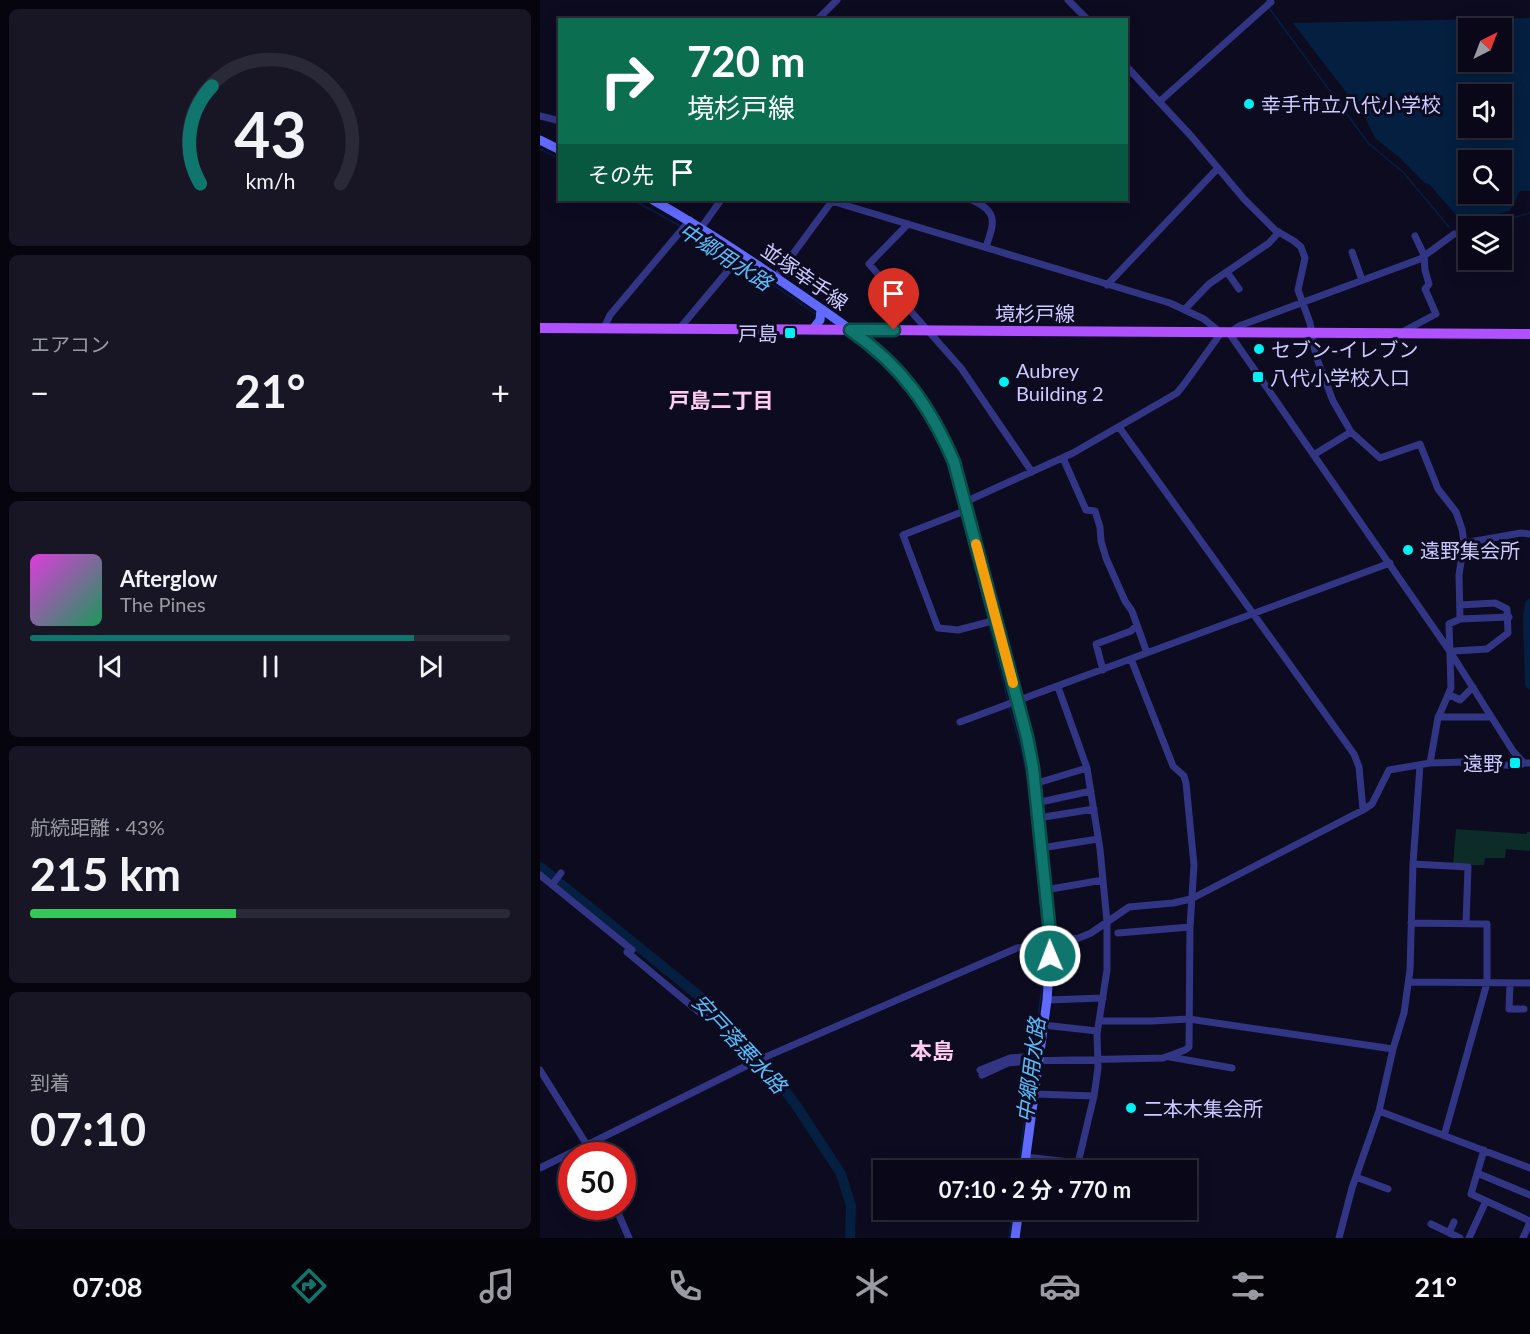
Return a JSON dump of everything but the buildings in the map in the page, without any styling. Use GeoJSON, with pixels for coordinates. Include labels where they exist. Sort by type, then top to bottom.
{"type":"FeatureCollection","features":[{"type":"Feature","properties":{"kind":"main road"},"geometry":{"type":"LineString","coordinates":[[540,140],[558,149]]}},
{"type":"Feature","properties":{"kind":"main road","name":"並塚幸手線"},"geometry":{"type":"LineString","coordinates":[[655,201],[690,220],[776,277],[850,330],[892,365],[924,403],[954,462],[1027,737],[1046,890],[1051,943],[1047,1000],[1026,1160]]}},
{"type":"Feature","properties":{"kind":"main road"},"geometry":{"type":"LineString","coordinates":[[813,329],[820,320],[821,309]]}},
{"type":"Feature","properties":{"kind":"main road","name":"境杉戸線"},"geometry":{"type":"LineString","coordinates":[[540,328],[1530,334]]}},
{"type":"Feature","properties":{"kind":"main road"},"geometry":{"type":"LineString","coordinates":[[1015,1238],[1017,1220]]}},
{"type":"Feature","properties":{"kind":"street"},"geometry":{"type":"LineString","coordinates":[[819,18],[837,0]]}},
{"type":"Feature","properties":{"kind":"street"},"geometry":{"type":"LineString","coordinates":[[1068,0],[1086,18]]}},
{"type":"Feature","properties":{"kind":"street"},"geometry":{"type":"LineString","coordinates":[[1159,102],[1271,2],[1270,0]]}},
{"type":"Feature","properties":{"kind":"street"},"geometry":{"type":"LineString","coordinates":[[1128,68],[1244,199],[1279,232],[1294,241],[1305,254],[1304,271],[1298,286],[1310,323],[1316,356],[1333,401],[1351,432],[1380,458],[1420,444],[1438,489],[1456,512],[1464,543],[1460,575],[1460,619]]}},
{"type":"Feature","properties":{"kind":"street"},"geometry":{"type":"LineString","coordinates":[[540,116],[558,120]]}},
{"type":"Feature","properties":{"kind":"street"},"geometry":{"type":"LineString","coordinates":[[1107,285],[1218,168]]}},
{"type":"Feature","properties":{"kind":"street"},"geometry":{"type":"LineString","coordinates":[[701,228],[720,201]]}},
{"type":"Feature","properties":{"kind":"street"},"geometry":{"type":"LineString","coordinates":[[776,277],[829,201]]}},
{"type":"Feature","properties":{"kind":"street"},"geometry":{"type":"LineString","coordinates":[[833,201],[1185,309],[1225,333],[1315,454],[1390,563],[1451,653],[1512,751],[1527,763]]}},
{"type":"Feature","properties":{"kind":"street"},"geometry":{"type":"LineString","coordinates":[[975,201],[991,213],[994,221],[986,247]]}},
{"type":"Feature","properties":{"kind":"street"},"geometry":{"type":"LineString","coordinates":[[603,328],[610,315],[690,220]]}},
{"type":"Feature","properties":{"kind":"street"},"geometry":{"type":"LineString","coordinates":[[908,224],[869,264],[961,368],[1032,472]]}},
{"type":"Feature","properties":{"kind":"street"},"geometry":{"type":"LineString","coordinates":[[1185,309],[1209,284],[1269,243],[1279,232]]}},
{"type":"Feature","properties":{"kind":"street"},"geometry":{"type":"LineString","coordinates":[[996,620],[958,630],[938,628],[903,535],[1063,458],[1119,428],[1176,393],[1225,333],[1424,255],[1454,234]]}},
{"type":"Feature","properties":{"kind":"street"},"geometry":{"type":"LineString","coordinates":[[1401,333],[1436,314],[1425,289],[1430,284],[1425,270],[1424,255],[1416,236]]}},
{"type":"Feature","properties":{"kind":"street"},"geometry":{"type":"LineString","coordinates":[[1352,252],[1362,280]]}},
{"type":"Feature","properties":{"kind":"street"},"geometry":{"type":"LineString","coordinates":[[680,328],[742,254]]}},
{"type":"Feature","properties":{"kind":"street"},"geometry":{"type":"LineString","coordinates":[[1425,270],[1434,266]]}},
{"type":"Feature","properties":{"kind":"street"},"geometry":{"type":"LineString","coordinates":[[1227,272],[1239,289]]}},
{"type":"Feature","properties":{"kind":"street"},"geometry":{"type":"LineString","coordinates":[[1119,428],[1354,754],[1359,767],[1363,810]]}},
{"type":"Feature","properties":{"kind":"street"},"geometry":{"type":"LineString","coordinates":[[1315,454],[1351,432]]}},
{"type":"Feature","properties":{"kind":"street"},"geometry":{"type":"LineString","coordinates":[[1063,458],[1086,510],[1095,512],[1106,558],[1125,601],[1132,610],[1147,653]]}},
{"type":"Feature","properties":{"kind":"street"},"geometry":{"type":"LineString","coordinates":[[1464,543],[1521,533],[1530,534]]}},
{"type":"Feature","properties":{"kind":"street"},"geometry":{"type":"LineString","coordinates":[[960,722],[1390,563]]}},
{"type":"Feature","properties":{"kind":"street"},"geometry":{"type":"LineString","coordinates":[[1451,653],[1487,649],[1508,633],[1508,609],[1495,603],[1460,605]]}},
{"type":"Feature","properties":{"kind":"street"},"geometry":{"type":"LineString","coordinates":[[1430,763],[1438,717],[1450,695],[1452,682],[1449,624],[1460,619],[1509,617]]}},
{"type":"Feature","properties":{"kind":"street"},"geometry":{"type":"LineString","coordinates":[[1103,670],[1096,644],[1131,631],[1137,625]]}},
{"type":"Feature","properties":{"kind":"street"},"geometry":{"type":"LineString","coordinates":[[1131,659],[1173,766],[1184,776],[1194,865],[1190,927],[1189,1047],[1167,1057]]}},
{"type":"Feature","properties":{"kind":"street"},"geometry":{"type":"LineString","coordinates":[[1026,1157],[1078,1163],[1094,1096],[1098,1068],[1097,1031],[1107,970],[1107,922],[1091,791],[1087,768],[1058,687]]}},
{"type":"Feature","properties":{"kind":"street"},"geometry":{"type":"LineString","coordinates":[[1450,695],[1456,699],[1463,699],[1473,687]]}},
{"type":"Feature","properties":{"kind":"street"},"geometry":{"type":"LineString","coordinates":[[1438,717],[1491,717]]}},
{"type":"Feature","properties":{"kind":"street"},"geometry":{"type":"LineString","coordinates":[[591,1142],[754,1062],[1017,948],[1051,943],[1091,933],[1129,907],[1191,899],[1363,810],[1371,804],[1389,770],[1430,763],[1464,762],[1518,766],[1527,763]]}},
{"type":"Feature","properties":{"kind":"street"},"geometry":{"type":"LineString","coordinates":[[1339,1238],[1356,1177],[1379,1111],[1393,1048],[1404,1013],[1409,982],[1413,864],[1420,765]]}},
{"type":"Feature","properties":{"kind":"street"},"geometry":{"type":"LineString","coordinates":[[1034,784],[1087,768]]}},
{"type":"Feature","properties":{"kind":"street"},"geometry":{"type":"LineString","coordinates":[[1036,803],[1091,791]]}},
{"type":"Feature","properties":{"kind":"street"},"geometry":{"type":"LineString","coordinates":[[1038,818],[1094,809]]}},
{"type":"Feature","properties":{"kind":"street"},"geometry":{"type":"LineString","coordinates":[[1041,849],[1098,839]]}},
{"type":"Feature","properties":{"kind":"street"},"geometry":{"type":"LineString","coordinates":[[1413,864],[1468,867],[1466,923]]}},
{"type":"Feature","properties":{"kind":"street"},"geometry":{"type":"LineString","coordinates":[[552,885],[561,873]]}},
{"type":"Feature","properties":{"kind":"street"},"geometry":{"type":"LineString","coordinates":[[540,875],[632,950],[627,952],[706,1018]]}},
{"type":"Feature","properties":{"kind":"street"},"geometry":{"type":"LineString","coordinates":[[1046,890],[1103,880]]}},
{"type":"Feature","properties":{"kind":"street"},"geometry":{"type":"LineString","coordinates":[[1411,923],[1487,924],[1487,983],[1444,1136]]}},
{"type":"Feature","properties":{"kind":"street"},"geometry":{"type":"LineString","coordinates":[[1118,933],[1190,927]]}},
{"type":"Feature","properties":{"kind":"street"},"geometry":{"type":"LineString","coordinates":[[1409,982],[1530,983]]}},
{"type":"Feature","properties":{"kind":"street"},"geometry":{"type":"LineString","coordinates":[[1510,983],[1509,1009],[1524,1009]]}},
{"type":"Feature","properties":{"kind":"street"},"geometry":{"type":"LineString","coordinates":[[1047,1000],[1102,998]]}},
{"type":"Feature","properties":{"kind":"street"},"geometry":{"type":"LineString","coordinates":[[1099,1021],[1152,1022],[1188,1019],[1393,1048]]}},
{"type":"Feature","properties":{"kind":"street"},"geometry":{"type":"LineString","coordinates":[[1043,1025],[1097,1031]]}},
{"type":"Feature","properties":{"kind":"street"},"geometry":{"type":"LineString","coordinates":[[981,1072],[1008,1063],[1027,1061],[1167,1057],[1232,1068]]}},
{"type":"Feature","properties":{"kind":"street"},"geometry":{"type":"LineString","coordinates":[[540,1070],[586,1142]]}},
{"type":"Feature","properties":{"kind":"street"},"geometry":{"type":"LineString","coordinates":[[1035,1094],[1094,1096]]}},
{"type":"Feature","properties":{"kind":"street"},"geometry":{"type":"LineString","coordinates":[[1379,1111],[1530,1168]]}},
{"type":"Feature","properties":{"kind":"street"},"geometry":{"type":"LineString","coordinates":[[1484,1150],[1471,1194],[1490,1205],[1530,1221],[1523,1238]]}},
{"type":"Feature","properties":{"kind":"street"},"geometry":{"type":"LineString","coordinates":[[540,1168],[558,1159]]}},
{"type":"Feature","properties":{"kind":"street"},"geometry":{"type":"LineString","coordinates":[[1477,1173],[1530,1195]]}},
{"type":"Feature","properties":{"kind":"street"},"geometry":{"type":"LineString","coordinates":[[1356,1177],[1388,1189]]}},
{"type":"Feature","properties":{"kind":"street"},"geometry":{"type":"LineString","coordinates":[[1469,1238],[1486,1201]]}},
{"type":"Feature","properties":{"kind":"street"},"geometry":{"type":"LineString","coordinates":[[621,1220],[629,1238]]}},
{"type":"Feature","properties":{"kind":"street"},"geometry":{"type":"LineString","coordinates":[[1449,1233],[1454,1222]]}},
{"type":"Feature","properties":{"kind":"street"},"geometry":{"type":"LineString","coordinates":[[1431,1224],[1460,1238]]}},
{"type":"Feature","properties":{"kind":"green space"},"geometry":{"type":"Polygon","coordinates":[[[1456,829],[1527,834],[1530,832],[1530,851],[1506,849],[1505,858],[1485,858],[1484,865],[1453,865],[1456,829]]]}},
{"type":"Feature","properties":{"kind":"water"},"geometry":{"type":"Polygon","coordinates":[[[1512,18],[1530,18],[1530,191],[1520,191],[1510,211],[1488,216],[1458,217],[1429,184],[1425,183],[1400,158],[1375,138],[1365,117],[1293,23],[1458,20],[1458,72],[1512,72],[1512,18]]]}},
{"type":"Feature","properties":{"kind":"waterway"},"geometry":{"type":"LineString","coordinates":[[1269,8],[1369,144],[1403,172],[1449,227]]}},
{"type":"Feature","properties":{"kind":"waterway","name":"中郷用水路"},"geometry":{"type":"LineString","coordinates":[[540,149],[558,158]]}},
{"type":"Feature","properties":{"kind":"waterway","name":"中郷用水路"},"geometry":{"type":"LineString","coordinates":[[635,201],[682,227]]}},
{"type":"Feature","properties":{"kind":"waterway"},"geometry":{"type":"LineString","coordinates":[[1512,218],[1530,213]]}},
{"type":"Feature","properties":{"kind":"waterway","name":"中郷用水路"},"geometry":{"type":"LineString","coordinates":[[686,229],[733,258]]}},
{"type":"Feature","properties":{"kind":"waterway","name":"中郷用水路"},"geometry":{"type":"LineString","coordinates":[[740,262],[817,315]]}},
{"type":"Feature","properties":{"kind":"waterway","name":"中郷用水路"},"geometry":{"type":"LineString","coordinates":[[845,335],[888,370],[924,414],[934,430],[944,455],[960,510]]}},
{"type":"Feature","properties":{"kind":"waterway","name":"中郷用水路"},"geometry":{"type":"LineString","coordinates":[[962,514],[988,620]]}},
{"type":"Feature","properties":{"kind":"waterway"},"geometry":{"type":"LineString","coordinates":[[1530,604],[1528,617],[1530,684]]}},
{"type":"Feature","properties":{"kind":"waterway","name":"中郷用水路"},"geometry":{"type":"LineString","coordinates":[[989,625],[1008,702]]}},
{"type":"Feature","properties":{"kind":"waterway","name":"中郷用水路"},"geometry":{"type":"LineString","coordinates":[[1009,707],[1021,748],[1029,788],[1044,942]]}},
{"type":"Feature","properties":{"kind":"waterway","name":"安戸落悪水路"},"geometry":{"type":"LineString","coordinates":[[540,867],[714,1008],[756,1053],[796,1105],[841,1174],[851,1206],[850,1238]]}},
{"type":"Feature","properties":{"kind":"waterway","name":"中郷用水路"},"geometry":{"type":"LineString","coordinates":[[1033,1058],[1044,970],[1044,946]]}},
{"type":"Feature","properties":{"kind":"waterway","name":"中郷用水路"},"geometry":{"type":"LineString","coordinates":[[1019,1160],[1032,1063]]}},
{"type":"Feature","properties":{"kind":"waterway","name":"中郷用水路"},"geometry":{"type":"LineString","coordinates":[[1009,1238],[1011,1220]]}},
{"type":"Feature","properties":{"kind":"slow traffic"},"geometry":{"type":"LineString","coordinates":[[976,544],[1013,683]]}},
{"type":"Feature","properties":{"kind":"place","name":"幸手市立八代小学校"},"geometry":{"type":"Point","coordinates":[1249,104]}},
{"type":"Feature","properties":{"kind":"place","name":"戸島"},"geometry":{"type":"Point","coordinates":[790,333]}},
{"type":"Feature","properties":{"kind":"place","name":"セブン-イレブン"},"geometry":{"type":"Point","coordinates":[1259,349]}},
{"type":"Feature","properties":{"kind":"place","name":"八代小学校入口"},"geometry":{"type":"Point","coordinates":[1258,377]}},
{"type":"Feature","properties":{"kind":"place","name":"Aubrey Building 2"},"geometry":{"type":"Point","coordinates":[1004,382]}},
{"type":"Feature","properties":{"kind":"place","name":"遠野集会所"},"geometry":{"type":"Point","coordinates":[1408,550]}},
{"type":"Feature","properties":{"kind":"place","name":"遠野"},"geometry":{"type":"Point","coordinates":[1515,763]}},
{"type":"Feature","properties":{"kind":"place","name":"二本木集会所"},"geometry":{"type":"Point","coordinates":[1131,1108]}},
{"type":"Feature","properties":{"kind":"district","name":"戸島二丁目"},"geometry":{"type":"Point","coordinates":[721,399]}},
{"type":"Feature","properties":{"kind":"district","name":"本島"},"geometry":{"type":"Point","coordinates":[932,1050]}},
{"type":"Feature","properties":{"kind":"route"},"geometry":{"type":"LineString","coordinates":[[894,330],[850,330],[880,353],[915,390],[939,429],[954,462],[1027,737],[1033,768],[1051,943],[1050,956]]}}]}
